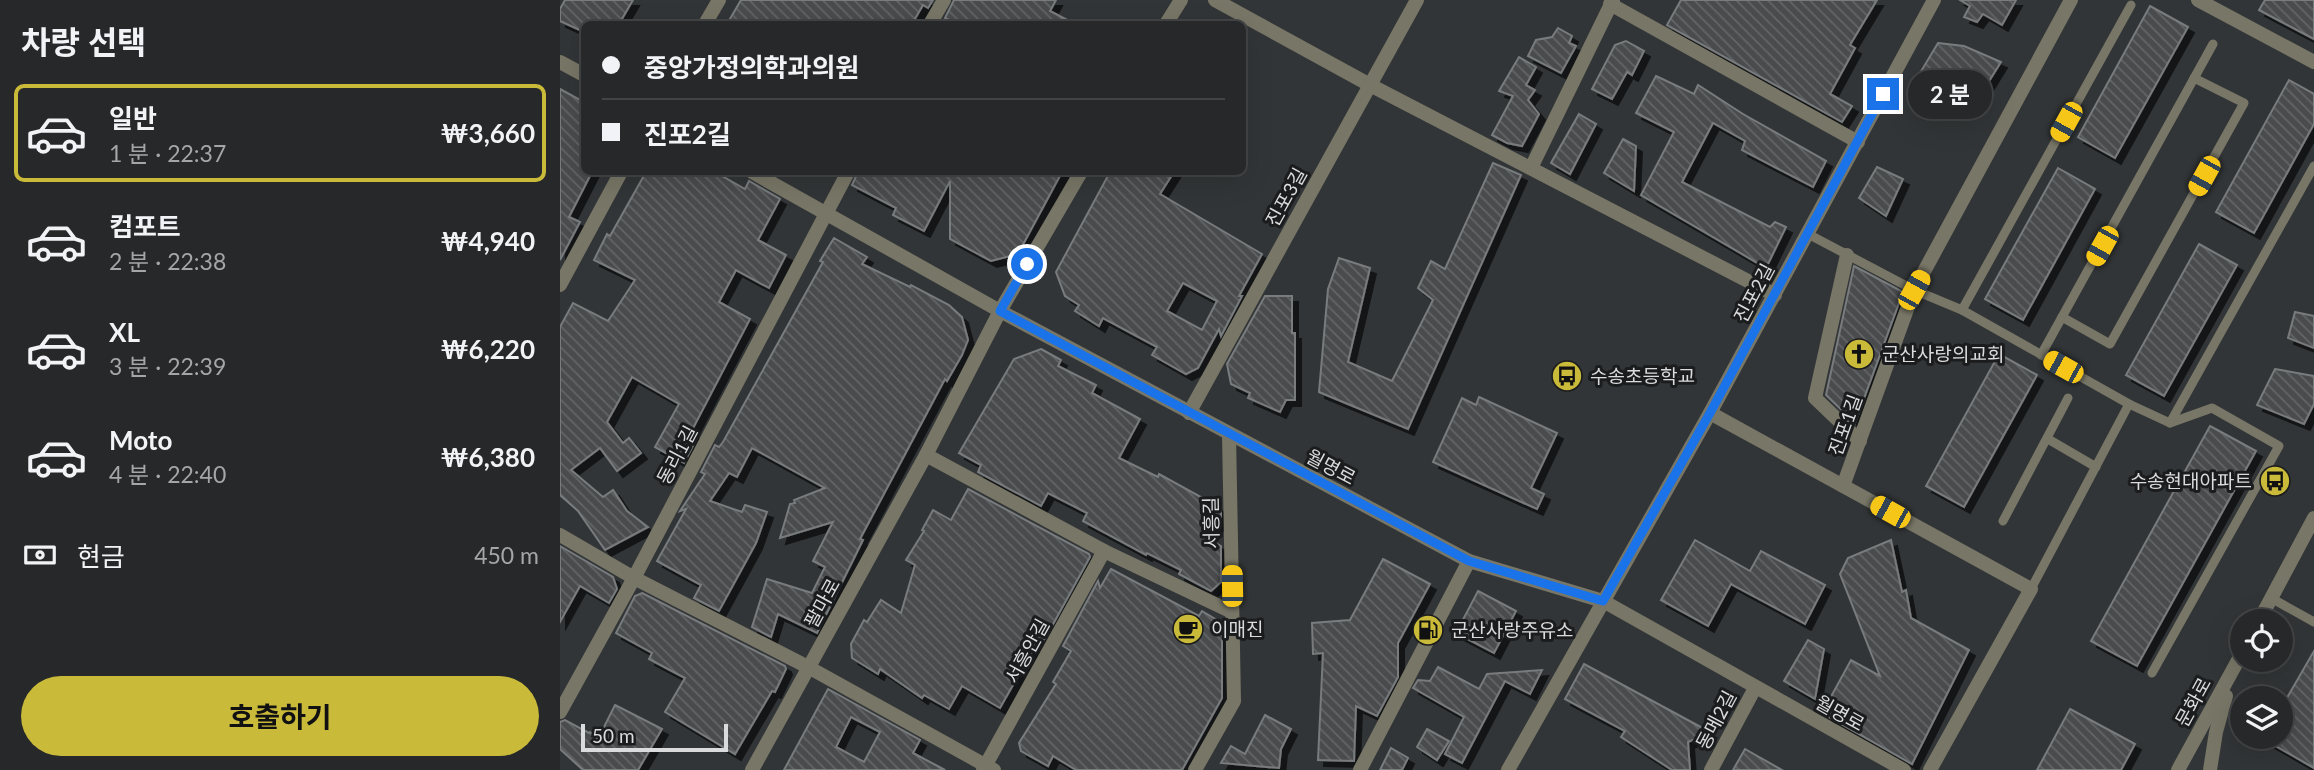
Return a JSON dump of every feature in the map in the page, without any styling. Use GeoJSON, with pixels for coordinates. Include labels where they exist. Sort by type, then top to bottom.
{"type":"FeatureCollection","features":[{"type":"Feature","properties":{"kind":"street"},"geometry":{"type":"LineString","coordinates":[[707,21],[719,0]]}},
{"type":"Feature","properties":{"kind":"street"},"geometry":{"type":"LineString","coordinates":[[932,21],[944,0]]}},
{"type":"Feature","properties":{"kind":"street"},"geometry":{"type":"LineString","coordinates":[[1168,21],[1181,0]]}},
{"type":"Feature","properties":{"kind":"street"},"geometry":{"type":"LineString","coordinates":[[1215,0],[1370,85],[1775,295]]}},
{"type":"Feature","properties":{"kind":"street","name":"진포3길"},"geometry":{"type":"LineString","coordinates":[[1189,413],[1417,0]]}},
{"type":"Feature","properties":{"kind":"street","name":"진포2길"},"geometry":{"type":"LineString","coordinates":[[1508,770],[1710,413],[1934,0]]}},
{"type":"Feature","properties":{"kind":"street","name":"진포1길"},"geometry":{"type":"LineString","coordinates":[[2031,589],[1843,486],[1914,290],[2071,0]]}},
{"type":"Feature","properties":{"kind":"street"},"geometry":{"type":"LineString","coordinates":[[2198,0],[2314,62]]}},
{"type":"Feature","properties":{"kind":"street"},"geometry":{"type":"LineString","coordinates":[[1531,168],[1611,2],[1858,142]]}},
{"type":"Feature","properties":{"kind":"street"},"geometry":{"type":"LineString","coordinates":[[560,62],[581,73]]}},
{"type":"Feature","properties":{"kind":"street"},"geometry":{"type":"LineString","coordinates":[[560,285],[619,175]]}},
{"type":"Feature","properties":{"kind":"street","name":"월명로"},"geometry":{"type":"LineString","coordinates":[[757,175],[1000,311],[1469,561],[1603,601],[1904,770]]}},
{"type":"Feature","properties":{"kind":"street","name":"동리1길"},"geometry":{"type":"LineString","coordinates":[[560,712],[634,578],[846,175]]}},
{"type":"Feature","properties":{"kind":"street","name":"팔마로"},"geometry":{"type":"LineString","coordinates":[[752,770],[926,455],[1000,311],[1079,175]]}},
{"type":"Feature","properties":{"kind":"street"},"geometry":{"type":"LineString","coordinates":[[1847,255],[1815,398],[1860,441]]}},
{"type":"Feature","properties":{"kind":"street"},"geometry":{"type":"LineString","coordinates":[[1710,413],[1843,486]]}},
{"type":"Feature","properties":{"kind":"street","name":"서흥길"},"geometry":{"type":"LineString","coordinates":[[1195,770],[1234,701],[1229,434]]}},
{"type":"Feature","properties":{"kind":"street"},"geometry":{"type":"LineString","coordinates":[[926,455],[1104,551],[1232,612]]}},
{"type":"Feature","properties":{"kind":"street"},"geometry":{"type":"LineString","coordinates":[[2265,609],[2314,518]]}},
{"type":"Feature","properties":{"kind":"street"},"geometry":{"type":"LineString","coordinates":[[560,535],[634,578],[808,667],[988,769]]}},
{"type":"Feature","properties":{"kind":"street","name":"서흥안길"},"geometry":{"type":"LineString","coordinates":[[988,769],[1104,551]]}},
{"type":"Feature","properties":{"kind":"street"},"geometry":{"type":"LineString","coordinates":[[1360,770],[1469,561]]}},
{"type":"Feature","properties":{"kind":"street"},"geometry":{"type":"LineString","coordinates":[[1930,770],[2031,589]]}},
{"type":"Feature","properties":{"kind":"street","name":"문화로"},"geometry":{"type":"LineString","coordinates":[[2178,770],[2231,672]]}},
{"type":"Feature","properties":{"kind":"street"},"geometry":{"type":"LineString","coordinates":[[2210,770],[2221,708],[2234,672]]}},
{"type":"Feature","properties":{"kind":"street","name":"동메2길"},"geometry":{"type":"LineString","coordinates":[[1711,770],[1755,688]]}},
{"type":"Feature","properties":{"kind":"lane"},"geometry":{"type":"LineString","coordinates":[[1962,310],[2131,5]]}},
{"type":"Feature","properties":{"kind":"lane"},"geometry":{"type":"LineString","coordinates":[[2041,355],[2213,44]]}},
{"type":"Feature","properties":{"kind":"lane"},"geometry":{"type":"LineString","coordinates":[[2062,317],[2110,344],[2217,152],[2244,103],[2194,78]]}},
{"type":"Feature","properties":{"kind":"lane"},"geometry":{"type":"LineString","coordinates":[[2170,423],[2314,166]]}},
{"type":"Feature","properties":{"kind":"lane"},"geometry":{"type":"LineString","coordinates":[[1808,234],[1914,290],[1962,310],[2129,404],[2170,423],[2213,408],[2279,446],[2152,673]]}},
{"type":"Feature","properties":{"kind":"lane"},"geometry":{"type":"LineString","coordinates":[[2003,521],[2068,398]]}},
{"type":"Feature","properties":{"kind":"lane"},"geometry":{"type":"LineString","coordinates":[[2031,589],[2129,404]]}},
{"type":"Feature","properties":{"kind":"lane"},"geometry":{"type":"LineString","coordinates":[[2048,439],[2096,467]]}},
{"type":"Feature","properties":{"kind":"lane"},"geometry":{"type":"LineString","coordinates":[[2271,598],[2314,622]]}},
{"type":"Feature","properties":{"kind":"building"},"geometry":{"type":"Polygon","coordinates":[[[565,0],[633,0],[621,21],[581,21],[581,31],[560,21],[560,9],[565,0]]]}},
{"type":"Feature","properties":{"kind":"building"},"geometry":{"type":"Polygon","coordinates":[[[741,0],[933,0],[928,8],[923,5],[914,21],[729,21],[741,0]]]}},
{"type":"Feature","properties":{"kind":"building"},"geometry":{"type":"Polygon","coordinates":[[[954,0],[1056,0],[1050,11],[1069,21],[951,21],[945,18],[954,0]]]}},
{"type":"Feature","properties":{"kind":"building"},"geometry":{"type":"Polygon","coordinates":[[[1681,0],[1877,0],[1850,45],[1855,48],[1830,94],[1852,106],[1842,122],[1667,25],[1681,0]]]}},
{"type":"Feature","properties":{"kind":"building"},"geometry":{"type":"Polygon","coordinates":[[[1960,0],[2016,0],[2002,25],[1983,14],[1977,22],[1964,17],[1970,6],[1960,0]]]}},
{"type":"Feature","properties":{"kind":"building"},"geometry":{"type":"Polygon","coordinates":[[[2265,0],[2314,0],[2314,39],[2259,10],[2265,0]]]}},
{"type":"Feature","properties":{"kind":"building"},"geometry":{"type":"Polygon","coordinates":[[[2150,6],[2188,27],[2115,158],[2078,137],[2150,6]]]}},
{"type":"Feature","properties":{"kind":"building"},"geometry":{"type":"Polygon","coordinates":[[[1558,28],[1572,36],[1569,43],[1576,46],[1561,73],[1528,56],[1536,40],[1552,37],[1558,28]]]}},
{"type":"Feature","properties":{"kind":"building"},"geometry":{"type":"Polygon","coordinates":[[[1626,41],[1644,51],[1632,75],[1627,72],[1612,99],[1592,89],[1615,45],[1626,41]]]}},
{"type":"Feature","properties":{"kind":"building"},"geometry":{"type":"Polygon","coordinates":[[[1938,43],[1964,46],[2001,62],[1986,86],[1951,89],[1920,73],[1938,43]]]}},
{"type":"Feature","properties":{"kind":"building"},"geometry":{"type":"Polygon","coordinates":[[[1519,57],[1536,67],[1526,85],[1535,90],[1528,100],[1539,114],[1522,146],[1507,143],[1492,135],[1513,96],[1499,91],[1519,57]]]}},
{"type":"Feature","properties":{"kind":"building"},"geometry":{"type":"Polygon","coordinates":[[[1656,76],[1694,94],[1698,85],[1826,161],[1813,187],[1742,150],[1745,141],[1713,123],[1682,182],[1770,227],[1775,222],[1786,227],[1766,268],[1641,195],[1674,132],[1636,113],[1656,76]]]}},
{"type":"Feature","properties":{"kind":"building"},"geometry":{"type":"Polygon","coordinates":[[[2289,80],[2314,94],[2314,124],[2254,233],[2216,212],[2289,80]]]}},
{"type":"Feature","properties":{"kind":"building"},"geometry":{"type":"Polygon","coordinates":[[[560,89],[581,100],[581,175],[590,175],[569,217],[580,222],[560,260],[560,89]]]}},
{"type":"Feature","properties":{"kind":"building"},"geometry":{"type":"Polygon","coordinates":[[[1579,114],[1596,124],[1570,174],[1551,163],[1579,114]]]}},
{"type":"Feature","properties":{"kind":"building"},"geometry":{"type":"Polygon","coordinates":[[[1623,139],[1636,146],[1634,191],[1604,173],[1623,139]]]}},
{"type":"Feature","properties":{"kind":"building"},"geometry":{"type":"Polygon","coordinates":[[[1493,163],[1521,175],[1408,429],[1319,392],[1328,289],[1339,258],[1370,268],[1348,362],[1392,381],[1433,300],[1418,288],[1431,261],[1445,269],[1493,163]]]}},
{"type":"Feature","properties":{"kind":"building"},"geometry":{"type":"Polygon","coordinates":[[[1877,167],[1903,179],[1886,216],[1859,198],[1877,167]]]}},
{"type":"Feature","properties":{"kind":"building"},"geometry":{"type":"Polygon","coordinates":[[[2058,168],[2095,189],[2023,320],[1985,299],[2058,168]]]}},
{"type":"Feature","properties":{"kind":"building"},"geometry":{"type":"Polygon","coordinates":[[[644,175],[720,175],[745,189],[749,181],[780,199],[758,240],[786,255],[769,288],[736,270],[719,302],[750,319],[691,432],[698,436],[684,463],[655,447],[679,404],[632,377],[607,422],[623,443],[629,438],[641,453],[617,471],[600,448],[571,470],[603,497],[613,490],[627,511],[648,527],[605,550],[578,511],[560,495],[560,327],[573,303],[608,321],[635,280],[594,260],[607,234],[610,236],[644,175]]]}},
{"type":"Feature","properties":{"kind":"building"},"geometry":{"type":"Polygon","coordinates":[[[857,175],[1060,175],[1018,254],[991,261],[950,239],[950,181],[924,231],[893,215],[896,208],[852,185],[857,175]]]}},
{"type":"Feature","properties":{"kind":"building"},"geometry":{"type":"Polygon","coordinates":[[[1108,175],[1172,175],[1160,194],[1262,254],[1221,336],[1219,329],[1198,368],[1186,374],[1152,355],[1157,347],[1103,318],[1099,326],[1075,311],[1079,305],[1065,296],[1056,272],[1108,175]],[[1183,283],[1167,311],[1202,330],[1217,301],[1183,283]]]}},
{"type":"Feature","properties":{"kind":"building"},"geometry":{"type":"Polygon","coordinates":[[[834,238],[867,257],[862,264],[949,305],[962,317],[968,340],[860,539],[863,540],[817,633],[778,614],[771,637],[752,627],[767,579],[812,593],[825,567],[813,561],[833,522],[780,538],[790,504],[825,488],[752,448],[737,477],[729,473],[710,501],[742,512],[745,505],[767,512],[756,543],[719,611],[694,598],[701,585],[657,561],[686,509],[680,511],[705,474],[701,472],[715,445],[719,447],[723,442],[834,238]]]}},
{"type":"Feature","properties":{"kind":"building"},"geometry":{"type":"Polygon","coordinates":[[[2199,244],[2237,265],[2164,396],[2126,375],[2199,244]]]}},
{"type":"Feature","properties":{"kind":"building"},"geometry":{"type":"Polygon","coordinates":[[[1854,266],[1903,292],[1855,423],[1826,395],[1854,266]]]}},
{"type":"Feature","properties":{"kind":"building"},"geometry":{"type":"Polygon","coordinates":[[[1265,296],[1292,296],[1295,400],[1286,400],[1280,412],[1248,398],[1250,393],[1231,384],[1227,364],[1265,296]]]}},
{"type":"Feature","properties":{"kind":"building"},"geometry":{"type":"Polygon","coordinates":[[[2295,312],[2314,316],[2314,348],[2288,338],[2295,312]]]}},
{"type":"Feature","properties":{"kind":"building"},"geometry":{"type":"Polygon","coordinates":[[[1041,349],[1061,360],[1058,366],[1096,385],[1092,393],[1140,419],[1119,458],[1158,477],[1159,474],[1221,508],[1221,517],[1209,539],[1221,546],[1221,582],[1211,591],[1179,574],[1181,570],[1147,553],[1146,555],[1083,521],[1087,513],[1048,493],[1041,506],[978,472],[981,465],[959,453],[1014,359],[1041,349]]]}},
{"type":"Feature","properties":{"kind":"building"},"geometry":{"type":"Polygon","coordinates":[[[1999,354],[2037,375],[1964,507],[1926,486],[1999,354]]]}},
{"type":"Feature","properties":{"kind":"building"},"geometry":{"type":"Polygon","coordinates":[[[2275,369],[2314,376],[2314,404],[2304,424],[2257,405],[2275,369]]]}},
{"type":"Feature","properties":{"kind":"building"},"geometry":{"type":"Polygon","coordinates":[[[1479,397],[1557,433],[1531,488],[1544,494],[1537,509],[1433,462],[1462,398],[1476,405],[1479,397]]]}},
{"type":"Feature","properties":{"kind":"building"},"geometry":{"type":"Polygon","coordinates":[[[2210,426],[2256,451],[2137,666],[2091,641],[2210,426]]]}},
{"type":"Feature","properties":{"kind":"building"},"geometry":{"type":"Polygon","coordinates":[[[968,489],[1089,554],[1090,557],[1046,637],[1041,643],[1038,641],[1000,708],[962,686],[949,709],[924,695],[922,698],[880,669],[878,674],[852,658],[851,644],[864,620],[867,622],[881,600],[901,613],[915,565],[906,560],[933,510],[951,520],[968,489]]]}},
{"type":"Feature","properties":{"kind":"building"},"geometry":{"type":"Polygon","coordinates":[[[1695,540],[1750,571],[1761,551],[1825,585],[1805,624],[1731,584],[1708,626],[1661,600],[1695,540]]]}},
{"type":"Feature","properties":{"kind":"building"},"geometry":{"type":"Polygon","coordinates":[[[1891,540],[1902,592],[1906,590],[1911,618],[1969,650],[1912,764],[1822,713],[1851,660],[1880,676],[1840,574],[1848,558],[1891,540]]]}},
{"type":"Feature","properties":{"kind":"building"},"geometry":{"type":"Polygon","coordinates":[[[560,546],[613,577],[617,589],[609,603],[580,586],[560,622],[560,546]]]}},
{"type":"Feature","properties":{"kind":"building"},"geometry":{"type":"Polygon","coordinates":[[[1383,559],[1430,584],[1398,643],[1398,677],[1377,716],[1356,706],[1354,761],[1318,760],[1323,653],[1313,654],[1312,623],[1350,620],[1383,559]]]}},
{"type":"Feature","properties":{"kind":"building"},"geometry":{"type":"Polygon","coordinates":[[[1111,569],[1199,616],[1202,611],[1222,623],[1222,698],[1182,770],[1076,770],[1053,756],[1048,766],[1021,751],[1019,743],[1056,684],[1053,682],[1071,651],[1063,646],[1098,581],[1100,588],[1111,569]]]}},
{"type":"Feature","properties":{"kind":"building"},"geometry":{"type":"Polygon","coordinates":[[[1478,591],[1516,611],[1494,653],[1456,633],[1478,591]]]}},
{"type":"Feature","properties":{"kind":"building"},"geometry":{"type":"Polygon","coordinates":[[[642,593],[785,666],[775,692],[772,691],[735,754],[665,712],[685,678],[649,659],[652,653],[616,633],[635,596],[642,593]]]}},
{"type":"Feature","properties":{"kind":"building"},"geometry":{"type":"Polygon","coordinates":[[[1808,640],[1824,649],[1815,699],[1784,681],[1808,640]]]}},
{"type":"Feature","properties":{"kind":"building"},"geometry":{"type":"Polygon","coordinates":[[[2314,651],[2314,768],[2281,749],[2293,749],[2293,687],[2314,651]]]}},
{"type":"Feature","properties":{"kind":"building"},"geometry":{"type":"Polygon","coordinates":[[[1584,664],[1710,732],[1688,742],[1690,770],[1672,770],[1621,737],[1625,731],[1565,699],[1584,664]]]}},
{"type":"Feature","properties":{"kind":"building"},"geometry":{"type":"Polygon","coordinates":[[[1438,667],[1479,689],[1487,674],[1542,670],[1530,694],[1505,681],[1462,763],[1445,754],[1464,717],[1413,688],[1418,680],[1430,681],[1438,667]]]}},
{"type":"Feature","properties":{"kind":"building"},"geometry":{"type":"Polygon","coordinates":[[[828,689],[920,740],[913,753],[945,770],[784,770],[828,689]],[[851,717],[836,747],[864,762],[880,732],[851,717]]]}},
{"type":"Feature","properties":{"kind":"building"},"geometry":{"type":"Polygon","coordinates":[[[615,705],[662,729],[638,770],[583,770],[560,749],[560,722],[565,720],[598,739],[615,705]]]}},
{"type":"Feature","properties":{"kind":"building"},"geometry":{"type":"Polygon","coordinates":[[[2070,709],[2135,744],[2121,770],[2037,770],[2070,709]]]}},
{"type":"Feature","properties":{"kind":"building"},"geometry":{"type":"Polygon","coordinates":[[[1265,715],[1291,729],[1281,749],[1279,768],[1221,763],[1231,746],[1245,754],[1265,715]]]}},
{"type":"Feature","properties":{"kind":"building"},"geometry":{"type":"Polygon","coordinates":[[[1427,729],[1449,741],[1437,760],[1417,747],[1427,729]]]}},
{"type":"Feature","properties":{"kind":"building"},"geometry":{"type":"Polygon","coordinates":[[[1391,748],[1408,758],[1402,770],[1380,770],[1391,748]]]}},
{"type":"Feature","properties":{"kind":"building"},"geometry":{"type":"Polygon","coordinates":[[[1745,749],[1782,770],[1733,770],[1745,749]]]}},
{"type":"Feature","properties":{"kind":"place","name":"군산사랑의교회"},"geometry":{"type":"Point","coordinates":[1859,354]}},
{"type":"Feature","properties":{"kind":"place","name":"수송초등학교"},"geometry":{"type":"Point","coordinates":[1567,376]}},
{"type":"Feature","properties":{"kind":"place","name":"수송현대아파트"},"geometry":{"type":"Point","coordinates":[2275,481]}},
{"type":"Feature","properties":{"kind":"place","name":"이매진"},"geometry":{"type":"Point","coordinates":[1188,629]}},
{"type":"Feature","properties":{"kind":"place","name":"군산사랑주유소"},"geometry":{"type":"Point","coordinates":[1428,630]}},
{"type":"Feature","properties":{"kind":"route"},"geometry":{"type":"LineString","coordinates":[[1027,264],[1000,311],[1469,561],[1603,601],[1710,413],[1883,94]]}}]}
